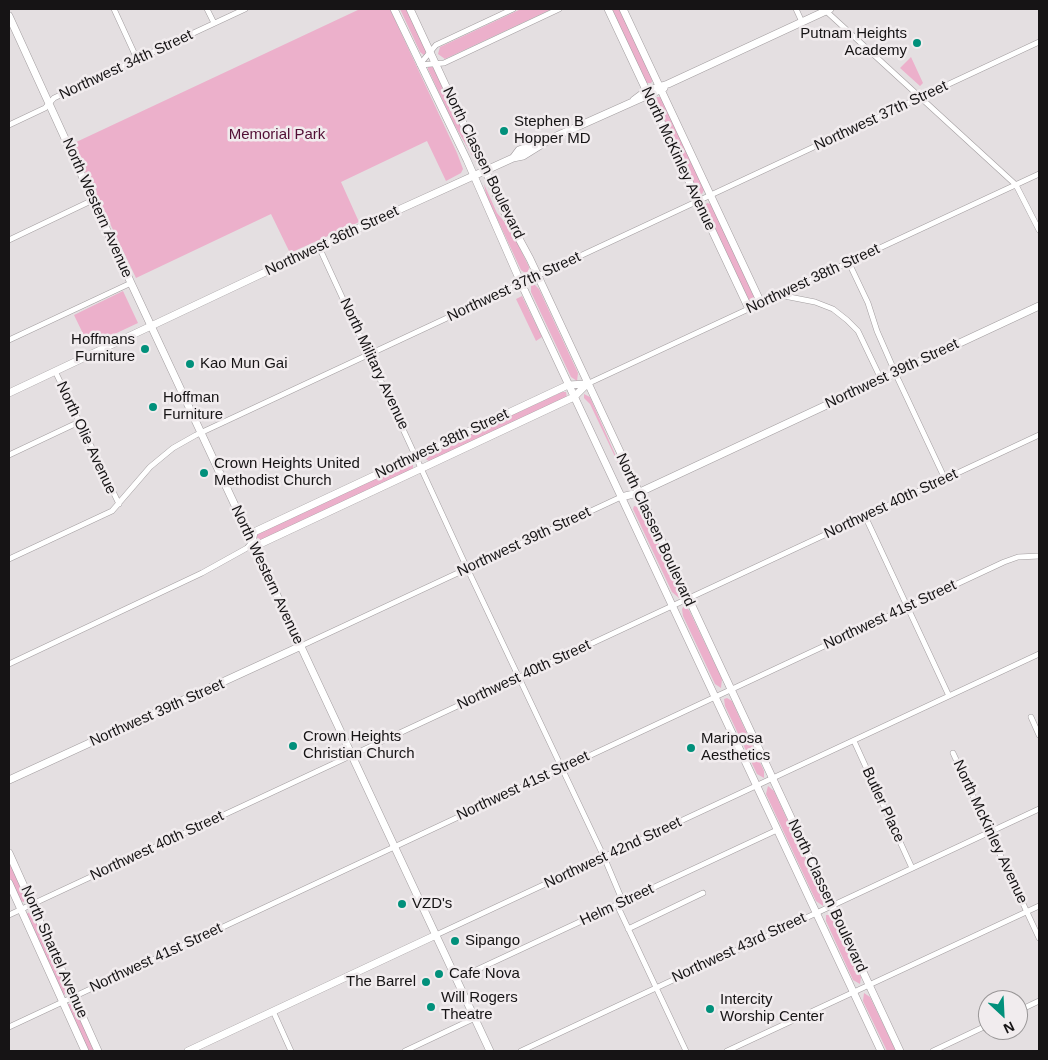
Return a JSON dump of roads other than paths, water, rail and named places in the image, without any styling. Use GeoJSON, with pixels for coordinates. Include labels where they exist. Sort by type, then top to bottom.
{"type":"FeatureCollection","features":[{"type":"Feature","properties":{"kind":"street"},"geometry":{"type":"LineString","coordinates":[[114,9],[137,59]]}},
{"type":"Feature","properties":{"kind":"street"},"geometry":{"type":"LineString","coordinates":[[207,9],[214,23]]}},
{"type":"Feature","properties":{"kind":"street","name":"Northwest 34th Street"},"geometry":{"type":"LineString","coordinates":[[9,125],[50,104],[54,98],[245,9]]}},
{"type":"Feature","properties":{"kind":"street","name":"North Classen Boulevard"},"geometry":{"type":"LineString","coordinates":[[394,9],[881,1051]]}},
{"type":"Feature","properties":{"kind":"street","name":"North Classen Boulevard"},"geometry":{"type":"LineString","coordinates":[[410,9],[900,1051]]}},
{"type":"Feature","properties":{"kind":"street"},"geometry":{"type":"LineString","coordinates":[[420,65],[436,44],[513,9]]}},
{"type":"Feature","properties":{"kind":"street"},"geometry":{"type":"LineString","coordinates":[[420,65],[444,63],[559,9]]}},
{"type":"Feature","properties":{"kind":"street","name":"North McKinley Avenue"},"geometry":{"type":"LineString","coordinates":[[608,9],[749,309]]}},
{"type":"Feature","properties":{"kind":"street","name":"North McKinley Avenue"},"geometry":{"type":"LineString","coordinates":[[623,9],[761,303]]}},
{"type":"Feature","properties":{"kind":"street"},"geometry":{"type":"LineString","coordinates":[[796,9],[802,22]]}},
{"type":"Feature","properties":{"kind":"street"},"geometry":{"type":"LineString","coordinates":[[828,10],[920,98],[1016,184],[1039,230]]}},
{"type":"Feature","properties":{"kind":"street","name":"Northwest 36th Street"},"geometry":{"type":"LineString","coordinates":[[54,371],[513,158],[519,150],[552,138],[828,10]]}},
{"type":"Feature","properties":{"kind":"street","name":"North Western Avenue"},"geometry":{"type":"LineString","coordinates":[[9,16],[151,326],[490,1051]]}},
{"type":"Feature","properties":{"kind":"street","name":"Northwest 37th Street"},"geometry":{"type":"LineString","coordinates":[[9,559],[109,512],[119,504],[158,460],[182,443],[201,433],[1039,42]]}},
{"type":"Feature","properties":{"kind":"street","name":"Northwest 38th Street"},"geometry":{"type":"LineString","coordinates":[[252,542],[260,544],[574,397],[587,384],[1039,174]]}},
{"type":"Feature","properties":{"kind":"street"},"geometry":{"type":"LineString","coordinates":[[9,240],[93,200]]}},
{"type":"Feature","properties":{"kind":"street","name":"North Military Avenue"},"geometry":{"type":"LineString","coordinates":[[319,247],[467,568],[604,857],[623,902],[619,908],[686,1051]]}},
{"type":"Feature","properties":{"kind":"street"},"geometry":{"type":"LineString","coordinates":[[849,263],[868,304],[876,331],[945,479]]}},
{"type":"Feature","properties":{"kind":"street"},"geometry":{"type":"LineString","coordinates":[[9,340],[131,282]]}},
{"type":"Feature","properties":{"kind":"street"},"geometry":{"type":"LineString","coordinates":[[778,295],[815,302],[833,309],[847,320],[858,331],[881,379]]}},
{"type":"Feature","properties":{"kind":"street","name":"Northwest 39th Street"},"geometry":{"type":"LineString","coordinates":[[9,780],[621,496],[638,492],[1039,306]]}},
{"type":"Feature","properties":{"kind":"street"},"geometry":{"type":"LineString","coordinates":[[9,392],[54,371]]}},
{"type":"Feature","properties":{"kind":"street","name":"North Olie Avenue"},"geometry":{"type":"LineString","coordinates":[[54,371],[119,504]]}},
{"type":"Feature","properties":{"kind":"street","name":"Northwest 38th Street"},"geometry":{"type":"LineString","coordinates":[[9,664],[196,576],[247,548],[252,542],[254,532],[568,384],[587,384]]}},
{"type":"Feature","properties":{"kind":"street"},"geometry":{"type":"LineString","coordinates":[[9,455],[79,422]]}},
{"type":"Feature","properties":{"kind":"street","name":"Northwest 40th Street"},"geometry":{"type":"LineString","coordinates":[[9,916],[1039,435]]}},
{"type":"Feature","properties":{"kind":"street"},"geometry":{"type":"LineString","coordinates":[[865,516],[949,696]]}},
{"type":"Feature","properties":{"kind":"street","name":"Northwest 41st Street"},"geometry":{"type":"LineString","coordinates":[[9,1026],[1009,560],[1039,556]]}},
{"type":"Feature","properties":{"kind":"street","name":"Northwest 42nd Street"},"geometry":{"type":"LineString","coordinates":[[188,1051],[1039,654]]}},
{"type":"Feature","properties":{"kind":"street"},"geometry":{"type":"LineString","coordinates":[[1031,717],[1039,735]]}},
{"type":"Feature","properties":{"kind":"street","name":"Butler Place"},"geometry":{"type":"LineString","coordinates":[[854,741],[912,868]]}},
{"type":"Feature","properties":{"kind":"street","name":"North McKinley Avenue"},"geometry":{"type":"LineString","coordinates":[[953,753],[1039,938]]}},
{"type":"Feature","properties":{"kind":"street","name":"Northwest 43rd Street"},"geometry":{"type":"LineString","coordinates":[[521,1051],[1039,809]]}},
{"type":"Feature","properties":{"kind":"street","name":"Helm Street"},"geometry":{"type":"LineString","coordinates":[[457,979],[777,830]]}},
{"type":"Feature","properties":{"kind":"street","name":"North Shartel Avenue"},"geometry":{"type":"LineString","coordinates":[[9,853],[98,1051]]}},
{"type":"Feature","properties":{"kind":"street","name":"North Shartel Avenue"},"geometry":{"type":"LineString","coordinates":[[9,883],[85,1051]]}},
{"type":"Feature","properties":{"kind":"street"},"geometry":{"type":"LineString","coordinates":[[628,929],[703,893]]}},
{"type":"Feature","properties":{"kind":"street"},"geometry":{"type":"LineString","coordinates":[[727,1051],[1039,906]]}},
{"type":"Feature","properties":{"kind":"street"},"geometry":{"type":"LineString","coordinates":[[273,1011],[292,1051]]}},
{"type":"Feature","properties":{"kind":"street"},"geometry":{"type":"LineString","coordinates":[[406,1051],[475,1018]]}},
{"type":"Feature","properties":{"kind":"street"},"geometry":{"type":"LineString","coordinates":[[933,1051],[978,1030]]}},
{"type":"Feature","properties":{"kind":"place","name":"Putnam Heights Academy"},"geometry":{"type":"Point","coordinates":[917,43]}},
{"type":"Feature","properties":{"kind":"place","name":"Stephen B Hopper MD"},"geometry":{"type":"Point","coordinates":[504,131]}},
{"type":"Feature","properties":{"kind":"place","name":"Hoffmans Furniture"},"geometry":{"type":"Point","coordinates":[145,349]}},
{"type":"Feature","properties":{"kind":"place","name":"Kao Mun Gai"},"geometry":{"type":"Point","coordinates":[190,364]}},
{"type":"Feature","properties":{"kind":"place","name":"Hoffman Furniture"},"geometry":{"type":"Point","coordinates":[153,407]}},
{"type":"Feature","properties":{"kind":"place","name":"Crown Heights United Methodist Church"},"geometry":{"type":"Point","coordinates":[204,473]}},
{"type":"Feature","properties":{"kind":"place","name":"Crown Heights Christian Church"},"geometry":{"type":"Point","coordinates":[293,746]}},
{"type":"Feature","properties":{"kind":"place","name":"Mariposa Aesthetics"},"geometry":{"type":"Point","coordinates":[691,748]}},
{"type":"Feature","properties":{"kind":"place","name":"VZD's"},"geometry":{"type":"Point","coordinates":[402,904]}},
{"type":"Feature","properties":{"kind":"place","name":"Sipango"},"geometry":{"type":"Point","coordinates":[455,941]}},
{"type":"Feature","properties":{"kind":"place","name":"Cafe Nova"},"geometry":{"type":"Point","coordinates":[439,974]}},
{"type":"Feature","properties":{"kind":"place","name":"The Barrel"},"geometry":{"type":"Point","coordinates":[426,982]}},
{"type":"Feature","properties":{"kind":"place","name":"Will Rogers Theatre"},"geometry":{"type":"Point","coordinates":[431,1007]}},
{"type":"Feature","properties":{"kind":"place","name":"Intercity Worship Center"},"geometry":{"type":"Point","coordinates":[710,1009]}},
{"type":"Feature","properties":{"kind":"park label","name":"Memorial Park"},"geometry":{"type":"Point","coordinates":[277,135]}}]}
